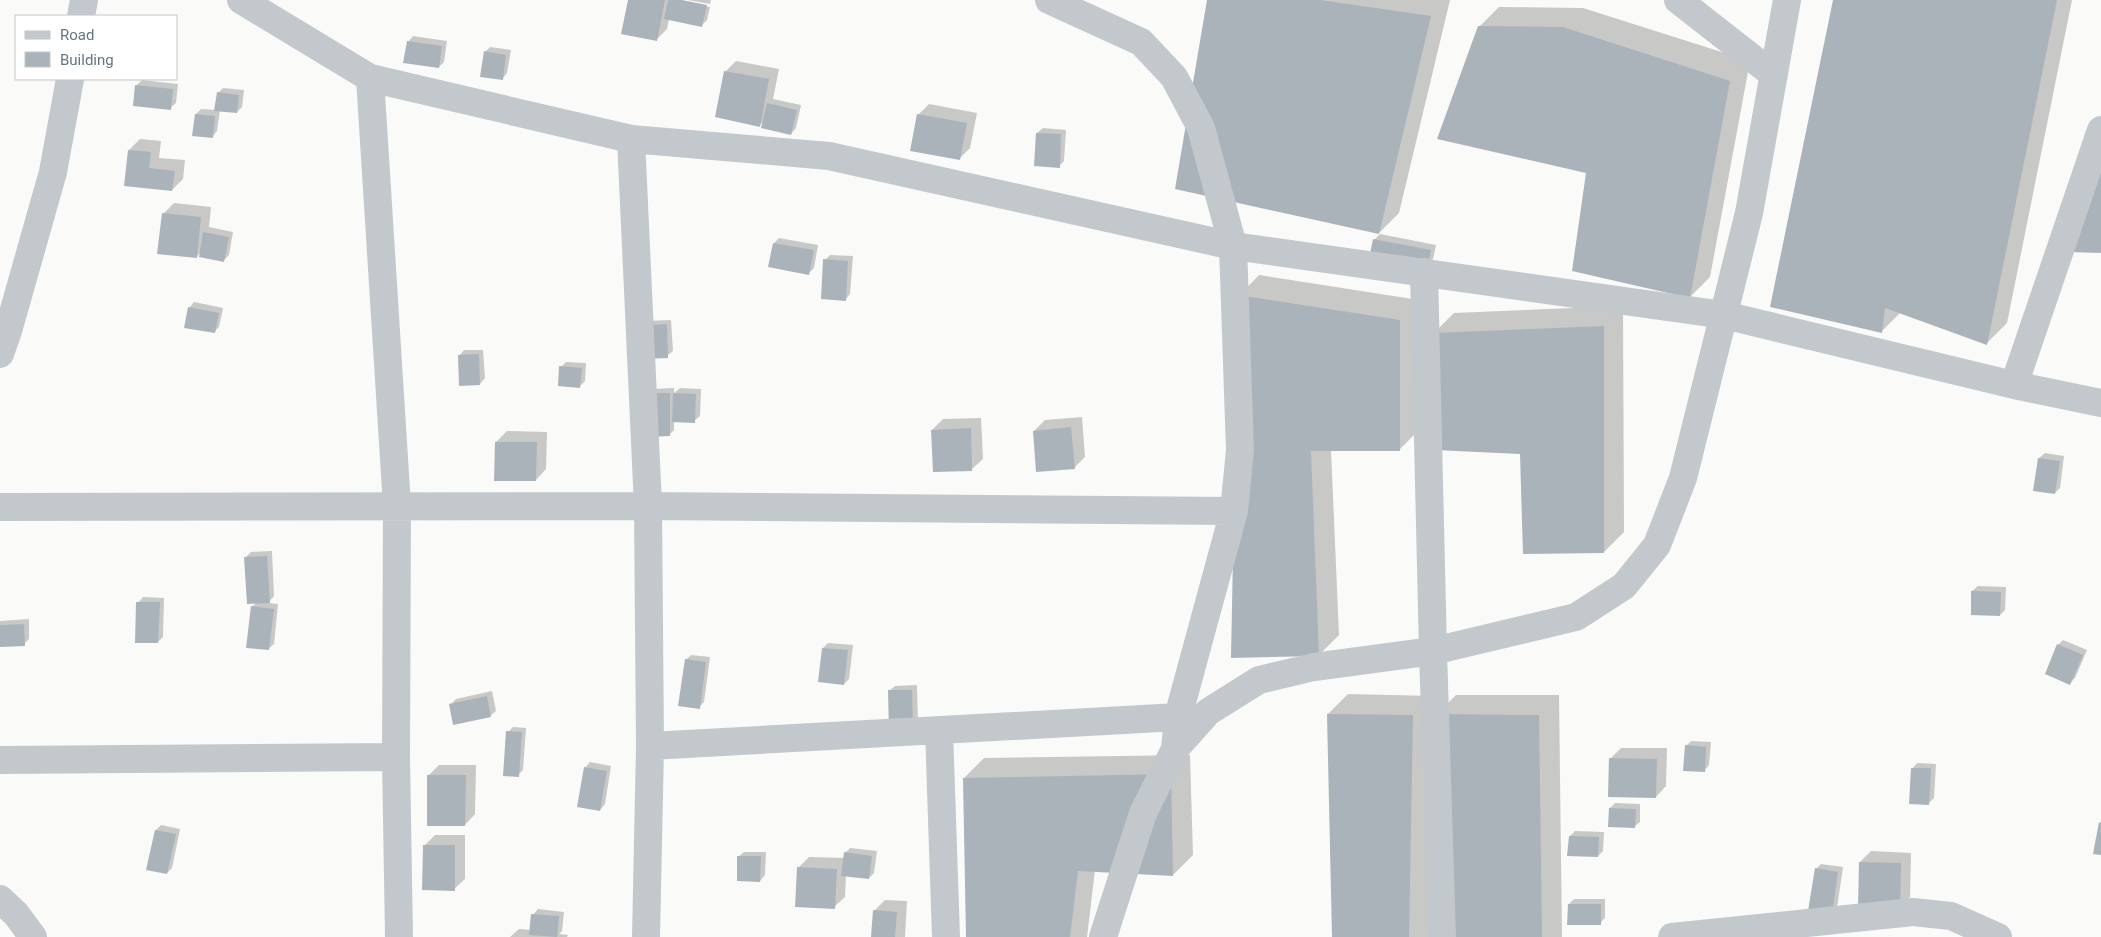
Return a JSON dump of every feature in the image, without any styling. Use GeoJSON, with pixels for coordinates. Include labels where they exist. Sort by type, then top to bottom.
{"type":"FeatureCollection","features":[{"type":"Feature","properties":{"kind":"street"},"geometry":{"type":"LineString","coordinates":[[81,15],[84,0]]}},
{"type":"Feature","properties":{"kind":"street"},"geometry":{"type":"LineString","coordinates":[[241,0],[370,78],[631,139],[830,156],[1234,246],[1724,315],[2014,385],[2101,403]]}},
{"type":"Feature","properties":{"kind":"street"},"geometry":{"type":"LineString","coordinates":[[1049,0],[1141,42],[1174,77],[1201,128],[1234,246],[1240,450],[1234,511],[1178,717],[1175,749]]}},
{"type":"Feature","properties":{"kind":"street"},"geometry":{"type":"LineString","coordinates":[[1678,0],[1774,75]]}},
{"type":"Feature","properties":{"kind":"street"},"geometry":{"type":"LineString","coordinates":[[1103,937],[1143,813],[1175,749],[1208,712],[1259,680],[1314,667],[1433,651],[1576,617],[1624,586],[1657,545],[1683,478],[1749,213],[1788,0]]}},
{"type":"Feature","properties":{"kind":"street"},"geometry":{"type":"LineString","coordinates":[[370,78],[397,506],[396,757],[399,937]]}},
{"type":"Feature","properties":{"kind":"street"},"geometry":{"type":"LineString","coordinates":[[0,354],[11,322],[53,172],[70,80]]}},
{"type":"Feature","properties":{"kind":"street"},"geometry":{"type":"LineString","coordinates":[[2014,385],[2101,130]]}},
{"type":"Feature","properties":{"kind":"street"},"geometry":{"type":"LineString","coordinates":[[631,139],[648,506],[650,746],[646,937]]}},
{"type":"Feature","properties":{"kind":"street"},"geometry":{"type":"LineString","coordinates":[[1424,272],[1442,937]]}},
{"type":"Feature","properties":{"kind":"street"},"geometry":{"type":"LineString","coordinates":[[0,507],[648,506],[1234,511]]}},
{"type":"Feature","properties":{"kind":"street"},"geometry":{"type":"LineString","coordinates":[[650,746],[1178,717]]}},
{"type":"Feature","properties":{"kind":"street"},"geometry":{"type":"LineString","coordinates":[[939,730],[946,937]]}},
{"type":"Feature","properties":{"kind":"street"},"geometry":{"type":"LineString","coordinates":[[0,760],[396,757]]}},
{"type":"Feature","properties":{"kind":"street"},"geometry":{"type":"LineString","coordinates":[[0,899],[16,914],[33,937]]}},
{"type":"Feature","properties":{"kind":"street"},"geometry":{"type":"LineString","coordinates":[[1672,937],[1913,912],[1951,916],[1998,937]]}},
{"type":"Feature","properties":{"kind":"building"},"geometry":{"type":"Polygon","coordinates":[[[628,0],[665,0],[657,41],[621,34],[628,0]]]}},
{"type":"Feature","properties":{"kind":"building"},"geometry":{"type":"Polygon","coordinates":[[[668,0],[682,0],[707,5],[702,27],[664,19],[668,0]]]}},
{"type":"Feature","properties":{"kind":"building"},"geometry":{"type":"Polygon","coordinates":[[[1207,0],[1320,0],[1431,16],[1379,234],[1175,189],[1207,0]]]}},
{"type":"Feature","properties":{"kind":"building"},"geometry":{"type":"Polygon","coordinates":[[[1833,0],[2057,0],[1987,345],[1885,308],[1882,333],[1770,307],[1833,0]]]}},
{"type":"Feature","properties":{"kind":"building"},"geometry":{"type":"Polygon","coordinates":[[[1478,26],[1563,27],[1730,81],[1690,298],[1572,271],[1586,173],[1437,139],[1478,26]]]}},
{"type":"Feature","properties":{"kind":"building"},"geometry":{"type":"Polygon","coordinates":[[[407,41],[442,46],[439,68],[403,63],[407,41]]]}},
{"type":"Feature","properties":{"kind":"building"},"geometry":{"type":"Polygon","coordinates":[[[484,51],[506,55],[503,80],[480,77],[484,51]]]}},
{"type":"Feature","properties":{"kind":"building"},"geometry":{"type":"Polygon","coordinates":[[[724,71],[769,79],[760,127],[715,117],[724,71]]]}},
{"type":"Feature","properties":{"kind":"building"},"geometry":{"type":"Polygon","coordinates":[[[135,85],[173,89],[171,110],[133,106],[135,85]]]}},
{"type":"Feature","properties":{"kind":"building"},"geometry":{"type":"Polygon","coordinates":[[[217,92],[239,95],[237,113],[214,111],[217,92]]]}},
{"type":"Feature","properties":{"kind":"building"},"geometry":{"type":"Polygon","coordinates":[[[767,103],[797,110],[791,135],[761,128],[767,103]]]}},
{"type":"Feature","properties":{"kind":"building"},"geometry":{"type":"Polygon","coordinates":[[[195,114],[215,116],[213,138],[192,136],[195,114]]]}},
{"type":"Feature","properties":{"kind":"building"},"geometry":{"type":"Polygon","coordinates":[[[917,114],[967,123],[960,160],[910,151],[917,114]]]}},
{"type":"Feature","properties":{"kind":"building"},"geometry":{"type":"Polygon","coordinates":[[[1036,133],[1061,134],[1060,168],[1034,166],[1036,133]]]}},
{"type":"Feature","properties":{"kind":"building"},"geometry":{"type":"Polygon","coordinates":[[[2085,133],[2101,136],[2101,253],[2069,252],[2085,133]]]}},
{"type":"Feature","properties":{"kind":"building"},"geometry":{"type":"Polygon","coordinates":[[[128,150],[151,152],[149,168],[175,171],[172,191],[124,186],[128,150]]]}},
{"type":"Feature","properties":{"kind":"building"},"geometry":{"type":"Polygon","coordinates":[[[162,213],[201,217],[197,258],[157,254],[162,213]]]}},
{"type":"Feature","properties":{"kind":"building"},"geometry":{"type":"Polygon","coordinates":[[[203,232],[229,237],[224,262],[199,257],[203,232]]]}},
{"type":"Feature","properties":{"kind":"building"},"geometry":{"type":"Polygon","coordinates":[[[1373,239],[1431,250],[1428,266],[1370,254],[1373,239]]]}},
{"type":"Feature","properties":{"kind":"building"},"geometry":{"type":"Polygon","coordinates":[[[773,243],[814,250],[809,275],[768,267],[773,243]]]}},
{"type":"Feature","properties":{"kind":"building"},"geometry":{"type":"Polygon","coordinates":[[[823,259],[848,261],[846,301],[821,299],[823,259]]]}},
{"type":"Feature","properties":{"kind":"building"},"geometry":{"type":"Polygon","coordinates":[[[1238,295],[1400,320],[1400,451],[1311,451],[1319,656],[1231,658],[1238,295]]]}},
{"type":"Feature","properties":{"kind":"building"},"geometry":{"type":"Polygon","coordinates":[[[188,307],[219,313],[215,333],[184,328],[188,307]]]}},
{"type":"Feature","properties":{"kind":"building"},"geometry":{"type":"Polygon","coordinates":[[[667,324],[668,358],[639,359],[638,326],[667,324]]]}},
{"type":"Feature","properties":{"kind":"building"},"geometry":{"type":"Polygon","coordinates":[[[1604,326],[1604,553],[1523,554],[1520,454],[1435,450],[1433,333],[1604,326]]]}},
{"type":"Feature","properties":{"kind":"building"},"geometry":{"type":"Polygon","coordinates":[[[479,354],[480,385],[459,386],[458,355],[479,354]]]}},
{"type":"Feature","properties":{"kind":"building"},"geometry":{"type":"Polygon","coordinates":[[[559,366],[582,368],[580,388],[558,386],[559,366]]]}},
{"type":"Feature","properties":{"kind":"building"},"geometry":{"type":"Polygon","coordinates":[[[646,393],[670,393],[670,436],[646,437],[646,393]]]}},
{"type":"Feature","properties":{"kind":"building"},"geometry":{"type":"Polygon","coordinates":[[[673,393],[696,394],[695,423],[672,422],[673,393]]]}},
{"type":"Feature","properties":{"kind":"building"},"geometry":{"type":"Polygon","coordinates":[[[1071,427],[1075,469],[1036,472],[1033,431],[1071,427]]]}},
{"type":"Feature","properties":{"kind":"building"},"geometry":{"type":"Polygon","coordinates":[[[971,428],[972,471],[933,472],[931,430],[971,428]]]}},
{"type":"Feature","properties":{"kind":"building"},"geometry":{"type":"Polygon","coordinates":[[[495,442],[537,442],[536,481],[494,481],[495,442]]]}},
{"type":"Feature","properties":{"kind":"building"},"geometry":{"type":"Polygon","coordinates":[[[2038,458],[2060,461],[2055,494],[2033,491],[2038,458]]]}},
{"type":"Feature","properties":{"kind":"building"},"geometry":{"type":"Polygon","coordinates":[[[267,556],[270,603],[247,604],[244,557],[267,556]]]}},
{"type":"Feature","properties":{"kind":"building"},"geometry":{"type":"Polygon","coordinates":[[[1971,591],[2001,592],[2000,616],[1971,615],[1971,591]]]}},
{"type":"Feature","properties":{"kind":"building"},"geometry":{"type":"Polygon","coordinates":[[[136,602],[160,602],[158,643],[135,643],[136,602]]]}},
{"type":"Feature","properties":{"kind":"building"},"geometry":{"type":"Polygon","coordinates":[[[251,606],[274,609],[269,650],[246,648],[251,606]]]}},
{"type":"Feature","properties":{"kind":"building"},"geometry":{"type":"Polygon","coordinates":[[[24,624],[25,646],[0,647],[0,625],[24,624]]]}},
{"type":"Feature","properties":{"kind":"building"},"geometry":{"type":"Polygon","coordinates":[[[2057,644],[2083,655],[2070,685],[2045,674],[2057,644]]]}},
{"type":"Feature","properties":{"kind":"building"},"geometry":{"type":"Polygon","coordinates":[[[822,648],[848,650],[844,685],[818,682],[822,648]]]}},
{"type":"Feature","properties":{"kind":"building"},"geometry":{"type":"Polygon","coordinates":[[[685,659],[706,662],[700,709],[678,706],[685,659]]]}},
{"type":"Feature","properties":{"kind":"building"},"geometry":{"type":"Polygon","coordinates":[[[888,690],[912,690],[913,730],[889,731],[888,690]]]}},
{"type":"Feature","properties":{"kind":"building"},"geometry":{"type":"Polygon","coordinates":[[[487,696],[491,717],[453,725],[449,704],[487,696]]]}},
{"type":"Feature","properties":{"kind":"building"},"geometry":{"type":"Polygon","coordinates":[[[1327,714],[1413,715],[1409,937],[1332,937],[1327,714]]]}},
{"type":"Feature","properties":{"kind":"building"},"geometry":{"type":"Polygon","coordinates":[[[1435,714],[1539,715],[1542,937],[1445,937],[1435,714]]]}},
{"type":"Feature","properties":{"kind":"building"},"geometry":{"type":"Polygon","coordinates":[[[506,731],[522,732],[519,777],[503,776],[506,731]]]}},
{"type":"Feature","properties":{"kind":"building"},"geometry":{"type":"Polygon","coordinates":[[[1685,745],[1706,747],[1705,772],[1683,771],[1685,745]]]}},
{"type":"Feature","properties":{"kind":"building"},"geometry":{"type":"Polygon","coordinates":[[[1609,758],[1657,759],[1656,798],[1608,797],[1609,758]]]}},
{"type":"Feature","properties":{"kind":"building"},"geometry":{"type":"Polygon","coordinates":[[[584,767],[607,771],[600,811],[577,807],[584,767]]]}},
{"type":"Feature","properties":{"kind":"building"},"geometry":{"type":"Polygon","coordinates":[[[1911,768],[1931,768],[1929,805],[1909,804],[1911,768]]]}},
{"type":"Feature","properties":{"kind":"building"},"geometry":{"type":"Polygon","coordinates":[[[1171,774],[1173,876],[1078,871],[1070,937],[966,937],[963,778],[1171,774]]]}},
{"type":"Feature","properties":{"kind":"building"},"geometry":{"type":"Polygon","coordinates":[[[427,775],[466,775],[465,826],[427,826],[427,775]]]}},
{"type":"Feature","properties":{"kind":"building"},"geometry":{"type":"Polygon","coordinates":[[[1609,808],[1636,809],[1635,828],[1608,827],[1609,808]]]}},
{"type":"Feature","properties":{"kind":"building"},"geometry":{"type":"Polygon","coordinates":[[[2099,822],[2101,823],[2101,855],[2093,854],[2099,822]]]}},
{"type":"Feature","properties":{"kind":"building"},"geometry":{"type":"Polygon","coordinates":[[[155,830],[176,834],[167,874],[146,870],[155,830]]]}},
{"type":"Feature","properties":{"kind":"building"},"geometry":{"type":"Polygon","coordinates":[[[1569,836],[1599,837],[1598,857],[1567,856],[1569,836]]]}},
{"type":"Feature","properties":{"kind":"building"},"geometry":{"type":"Polygon","coordinates":[[[423,845],[455,845],[455,891],[422,890],[423,845]]]}},
{"type":"Feature","properties":{"kind":"building"},"geometry":{"type":"Polygon","coordinates":[[[844,852],[872,856],[869,879],[841,876],[844,852]]]}},
{"type":"Feature","properties":{"kind":"building"},"geometry":{"type":"Polygon","coordinates":[[[737,856],[761,856],[760,882],[737,881],[737,856]]]}},
{"type":"Feature","properties":{"kind":"building"},"geometry":{"type":"Polygon","coordinates":[[[1859,862],[1901,863],[1900,909],[1858,909],[1859,862]]]}},
{"type":"Feature","properties":{"kind":"building"},"geometry":{"type":"Polygon","coordinates":[[[797,867],[837,869],[835,909],[795,907],[797,867]]]}},
{"type":"Feature","properties":{"kind":"building"},"geometry":{"type":"Polygon","coordinates":[[[1815,868],[1838,872],[1832,915],[1808,911],[1815,868]]]}},
{"type":"Feature","properties":{"kind":"building"},"geometry":{"type":"Polygon","coordinates":[[[1568,904],[1601,904],[1601,925],[1567,925],[1568,904]]]}},
{"type":"Feature","properties":{"kind":"building"},"geometry":{"type":"Polygon","coordinates":[[[873,910],[897,912],[895,937],[871,937],[873,910]]]}},
{"type":"Feature","properties":{"kind":"building"},"geometry":{"type":"Polygon","coordinates":[[[531,914],[559,916],[557,937],[529,935],[531,914]]]}}]}
